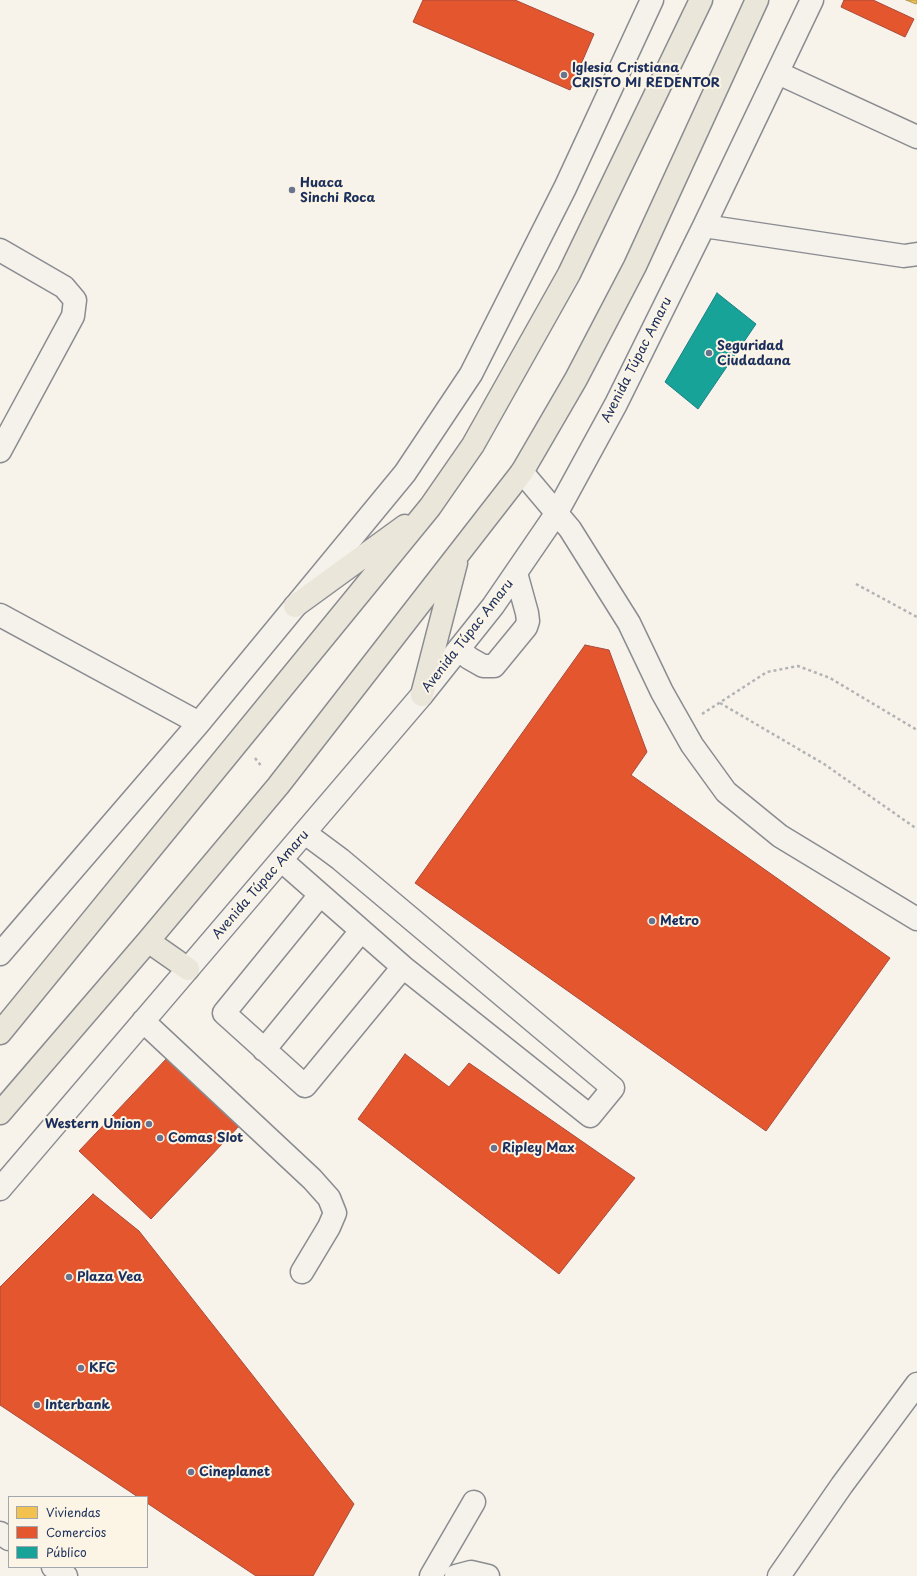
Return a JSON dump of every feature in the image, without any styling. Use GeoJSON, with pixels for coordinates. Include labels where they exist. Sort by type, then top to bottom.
{"type":"FeatureCollection","features":[{"type":"Feature","properties":{"kind":"highway"},"geometry":{"type":"LineString","coordinates":[[0,1033],[430,507],[473,445],[570,274],[702,0]]}},
{"type":"Feature","properties":{"kind":"highway"},"geometry":{"type":"LineString","coordinates":[[0,1113],[148,941],[278,786],[522,472],[576,379],[635,266],[757,0]]}},
{"type":"Feature","properties":{"kind":"highway"},"geometry":{"type":"LineString","coordinates":[[294,606],[430,507]]}},
{"type":"Feature","properties":{"kind":"highway"},"geometry":{"type":"LineString","coordinates":[[422,695],[458,554]]}},
{"type":"Feature","properties":{"kind":"highway"},"geometry":{"type":"LineString","coordinates":[[148,941],[188,969]]}},
{"type":"Feature","properties":{"kind":"street"},"geometry":{"type":"LineString","coordinates":[[0,954],[199,723],[405,473],[471,374],[565,188],[652,0]]}},
{"type":"Feature","properties":{"kind":"street","name":"Avenida Túpac Amaru"},"geometry":{"type":"LineString","coordinates":[[0,1189],[422,695],[493,606],[516,573],[556,514],[616,404],[704,226],[812,0]]}},
{"type":"Feature","properties":{"kind":"street"},"geometry":{"type":"LineString","coordinates":[[778,73],[917,137]]}},
{"type":"Feature","properties":{"kind":"street"},"geometry":{"type":"LineString","coordinates":[[704,226],[904,256],[917,254]]}},
{"type":"Feature","properties":{"kind":"street"},"geometry":{"type":"LineString","coordinates":[[0,250],[64,287],[75,300],[73,316],[0,451]]}},
{"type":"Feature","properties":{"kind":"street"},"geometry":{"type":"LineString","coordinates":[[522,472],[570,529],[629,623],[662,692],[692,745],[726,792],[780,836],[917,919]]}},
{"type":"Feature","properties":{"kind":"street"},"geometry":{"type":"LineString","coordinates":[[459,649],[469,658],[483,666],[494,666],[526,627],[528,621],[527,613],[516,573]]}},
{"type":"Feature","properties":{"kind":"street"},"geometry":{"type":"LineString","coordinates":[[0,615],[199,723]]}},
{"type":"Feature","properties":{"kind":"street"},"geometry":{"type":"LineString","coordinates":[[281,860],[403,966],[590,1116],[613,1088],[352,869],[305,833]]}},
{"type":"Feature","properties":{"kind":"street"},"geometry":{"type":"LineString","coordinates":[[320,895],[224,1013],[305,1086],[403,966]]}},
{"type":"Feature","properties":{"kind":"street"},"geometry":{"type":"LineString","coordinates":[[264,1050],[361,931]]}},
{"type":"Feature","properties":{"kind":"street"},"geometry":{"type":"LineString","coordinates":[[143,1021],[329,1198],[335,1214],[329,1227],[302,1272]]}},
{"type":"Feature","properties":{"kind":"street"},"geometry":{"type":"LineString","coordinates":[[779,1576],[842,1485],[917,1384]]}},
{"type":"Feature","properties":{"kind":"street"},"geometry":{"type":"LineString","coordinates":[[431,1576],[474,1502]]}},
{"type":"Feature","properties":{"kind":"street"},"geometry":{"type":"LineString","coordinates":[[54,1568],[66,1576]]}},
{"type":"Feature","properties":{"kind":"street"},"geometry":{"type":"LineString","coordinates":[[456,1576],[471,1572],[488,1576]]}},
{"type":"Feature","properties":{"kind":"path"},"geometry":{"type":"LineString","coordinates":[[856,584],[917,617]]}},
{"type":"Feature","properties":{"kind":"path"},"geometry":{"type":"LineString","coordinates":[[682,728],[767,672],[798,666],[830,678],[917,730]]}},
{"type":"Feature","properties":{"kind":"path"},"geometry":{"type":"LineString","coordinates":[[720,703],[824,764],[917,829]]}},
{"type":"Feature","properties":{"kind":"path"},"geometry":{"type":"LineString","coordinates":[[240,740],[278,786]]}},
{"type":"Feature","properties":{"kind":"building: Viviendas"},"geometry":{"type":"Polygon","coordinates":[[[906,0],[917,0],[917,2],[916,4],[906,0]]]}},
{"type":"Feature","properties":{"kind":"building: Comercios"},"geometry":{"type":"Polygon","coordinates":[[[423,0],[515,0],[594,34],[570,90],[413,22],[423,0]]]}},
{"type":"Feature","properties":{"kind":"building: Comercios"},"geometry":{"type":"Polygon","coordinates":[[[844,0],[873,0],[914,19],[905,37],[841,7],[844,0]]]}},
{"type":"Feature","properties":{"kind":"building: Comercios","name":"Metro"},"geometry":{"type":"Polygon","coordinates":[[[585,645],[609,650],[647,752],[631,775],[890,958],[766,1131],[415,883],[585,645]]]}},
{"type":"Feature","properties":{"kind":"building: Comercios","name":"Ripley Max"},"geometry":{"type":"Polygon","coordinates":[[[405,1054],[449,1087],[469,1063],[635,1178],[559,1274],[358,1119],[405,1054]]]}},
{"type":"Feature","properties":{"kind":"building: Comercios","name":"Comas Slot"},"geometry":{"type":"Polygon","coordinates":[[[168,1057],[241,1124],[151,1219],[79,1151],[168,1057]]]}},
{"type":"Feature","properties":{"kind":"building: Comercios"},"geometry":{"type":"Polygon","coordinates":[[[93,1194],[139,1231],[354,1504],[313,1576],[256,1576],[148,1504],[148,1496],[136,1496],[0,1405],[0,1287],[93,1194]]]}},
{"type":"Feature","properties":{"kind":"building: Público","name":"Seguridad Ciudadana"},"geometry":{"type":"Polygon","coordinates":[[[717,293],[756,324],[698,409],[665,382],[717,293]]]}},
{"type":"Feature","properties":{"kind":"place","name":"Iglesia Cristiana CRISTO MI REDENTOR"},"geometry":{"type":"Point","coordinates":[564,75]}},
{"type":"Feature","properties":{"kind":"place","name":"Huaca Sinchi Roca"},"geometry":{"type":"Point","coordinates":[292,190]}},
{"type":"Feature","properties":{"kind":"place","name":"Seguridad Ciudadana"},"geometry":{"type":"Point","coordinates":[709,353]}},
{"type":"Feature","properties":{"kind":"place","name":"Metro"},"geometry":{"type":"Point","coordinates":[652,921]}},
{"type":"Feature","properties":{"kind":"place","name":"Western Union"},"geometry":{"type":"Point","coordinates":[149,1124]}},
{"type":"Feature","properties":{"kind":"place","name":"Comas Slot"},"geometry":{"type":"Point","coordinates":[160,1138]}},
{"type":"Feature","properties":{"kind":"place","name":"Ripley Max"},"geometry":{"type":"Point","coordinates":[494,1148]}},
{"type":"Feature","properties":{"kind":"place","name":"Plaza Vea"},"geometry":{"type":"Point","coordinates":[69,1277]}},
{"type":"Feature","properties":{"kind":"place","name":"KFC"},"geometry":{"type":"Point","coordinates":[81,1368]}},
{"type":"Feature","properties":{"kind":"place","name":"Interbank"},"geometry":{"type":"Point","coordinates":[37,1405]}},
{"type":"Feature","properties":{"kind":"place","name":"Cineplanet"},"geometry":{"type":"Point","coordinates":[191,1472]}}]}
